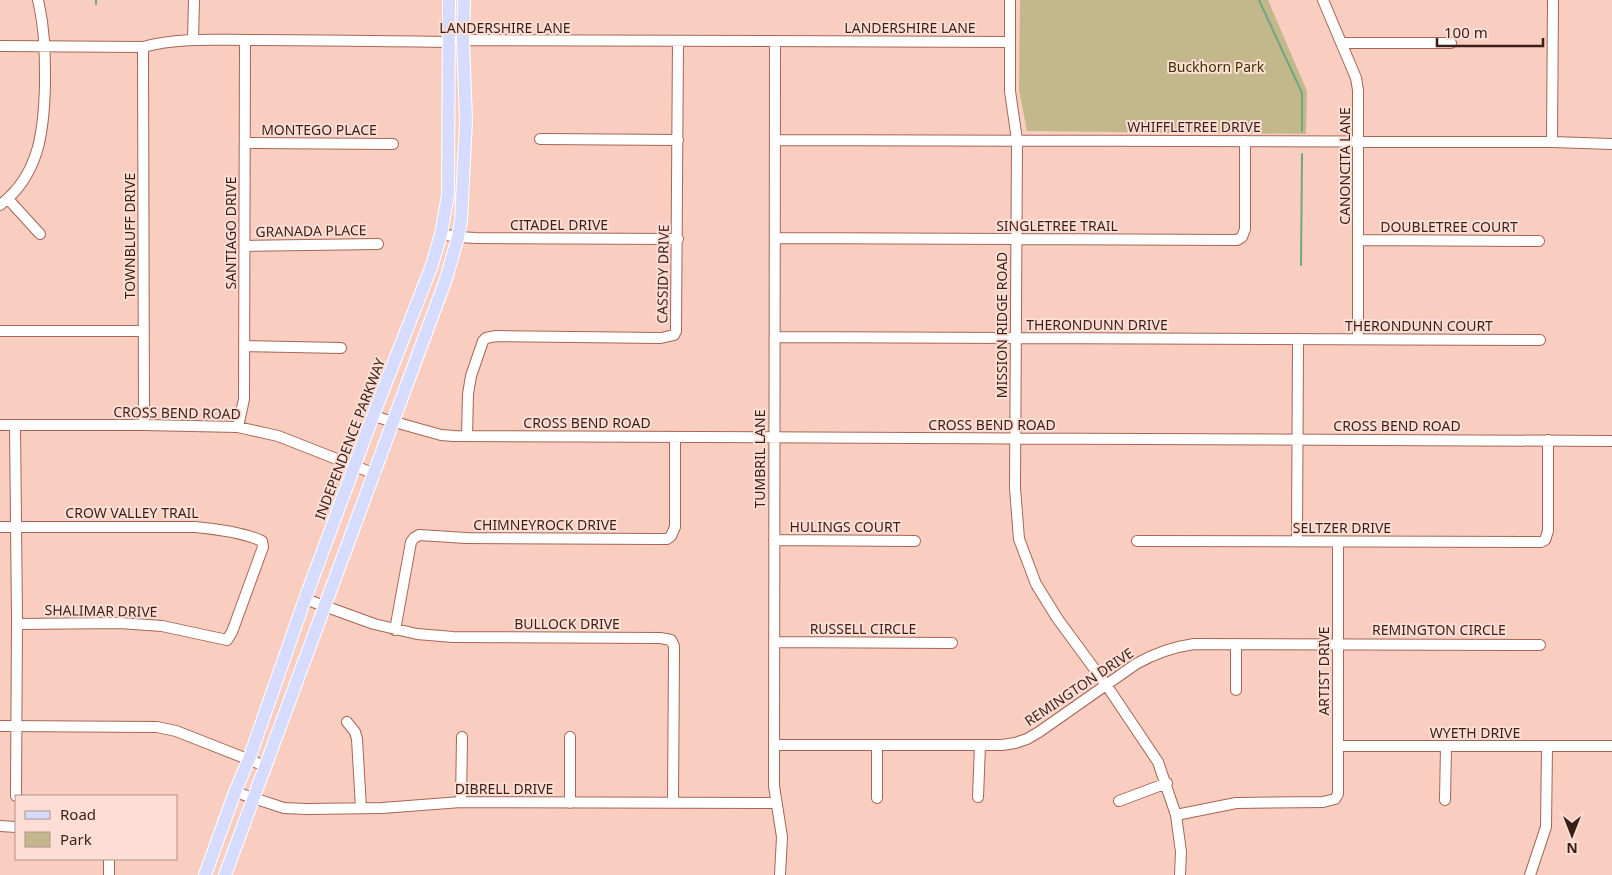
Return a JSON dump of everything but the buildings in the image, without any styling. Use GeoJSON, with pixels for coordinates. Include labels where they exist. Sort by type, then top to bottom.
{"type":"FeatureCollection","features":[{"type":"Feature","properties":{"kind":"main road","name":"INDEPENDENCE PARKWAY"},"geometry":{"type":"LineString","coordinates":[[205,875],[249,759],[305,599],[432,265],[441,234],[448,195],[449,0]]}},
{"type":"Feature","properties":{"kind":"main road"},"geometry":{"type":"LineString","coordinates":[[225,875],[394,422],[446,279],[458,237],[461,221],[466,121],[463,40],[464,0]]}},
{"type":"Feature","properties":{"kind":"street"},"geometry":{"type":"LineString","coordinates":[[38,0],[46,46],[44,117],[39,146],[28,171],[4,202],[40,234]]}},
{"type":"Feature","properties":{"kind":"street"},"geometry":{"type":"LineString","coordinates":[[193,40],[194,0]]}},
{"type":"Feature","properties":{"kind":"street","name":"MISSION RIDGE ROAD"},"geometry":{"type":"LineString","coordinates":[[1010,0],[1010,91],[1017,140],[1015,504],[1019,539],[1036,584],[1046,602],[1107,686],[1158,762],[1167,783],[1176,815],[1181,852],[1180,875]]}},
{"type":"Feature","properties":{"kind":"street","name":"CANONCITA LANE"},"geometry":{"type":"LineString","coordinates":[[1323,0],[1356,78],[1358,101],[1358,339]]}},
{"type":"Feature","properties":{"kind":"street"},"geometry":{"type":"LineString","coordinates":[[1552,0],[1552,142]]}},
{"type":"Feature","properties":{"kind":"street","name":"LANDERSHIRE LANE"},"geometry":{"type":"LineString","coordinates":[[0,46],[143,46],[176,40],[1010,42]]}},
{"type":"Feature","properties":{"kind":"street","name":"SANTIAGO DRIVE"},"geometry":{"type":"LineString","coordinates":[[238,427],[244,399],[245,40]]}},
{"type":"Feature","properties":{"kind":"street","name":"CASSIDY DRIVE"},"geometry":{"type":"LineString","coordinates":[[467,436],[468,386],[481,344],[486,338],[496,336],[661,338],[674,335],[677,326],[678,41]]}},
{"type":"Feature","properties":{"kind":"street","name":"TUMBRIL LANE"},"geometry":{"type":"LineString","coordinates":[[775,42],[774,786],[782,837],[780,875]]}},
{"type":"Feature","properties":{"kind":"street"},"geometry":{"type":"LineString","coordinates":[[1342,43],[1451,43]]}},
{"type":"Feature","properties":{"kind":"street","name":"TOWNBLUFF DRIVE"},"geometry":{"type":"LineString","coordinates":[[143,46],[144,425]]}},
{"type":"Feature","properties":{"kind":"street"},"geometry":{"type":"LineString","coordinates":[[540,139],[678,140]]}},
{"type":"Feature","properties":{"kind":"street","name":"WHIFFLETREE DRIVE"},"geometry":{"type":"LineString","coordinates":[[775,140],[1552,142],[1612,144]]}},
{"type":"Feature","properties":{"kind":"street","name":"SINGLETREE TRAIL"},"geometry":{"type":"LineString","coordinates":[[775,238],[1237,240],[1242,237],[1246,229],[1245,141]]}},
{"type":"Feature","properties":{"kind":"street","name":"MONTEGO PLACE"},"geometry":{"type":"LineString","coordinates":[[245,143],[393,144]]}},
{"type":"Feature","properties":{"kind":"street","name":"CITADEL DRIVE"},"geometry":{"type":"LineString","coordinates":[[441,234],[458,237],[678,239]]}},
{"type":"Feature","properties":{"kind":"street","name":"DOUBLETREE COURT"},"geometry":{"type":"LineString","coordinates":[[1359,240],[1539,241]]}},
{"type":"Feature","properties":{"kind":"street","name":"GRANADA PLACE"},"geometry":{"type":"LineString","coordinates":[[245,246],[378,244]]}},
{"type":"Feature","properties":{"kind":"street"},"geometry":{"type":"LineString","coordinates":[[0,330],[144,331]]}},
{"type":"Feature","properties":{"kind":"street","name":"THERONDUNN DRIVE"},"geometry":{"type":"LineString","coordinates":[[775,337],[1298,339]]}},
{"type":"Feature","properties":{"kind":"street"},"geometry":{"type":"LineString","coordinates":[[1297,541],[1298,339]]}},
{"type":"Feature","properties":{"kind":"street","name":"THERONDUNN COURT"},"geometry":{"type":"LineString","coordinates":[[1298,339],[1540,340]]}},
{"type":"Feature","properties":{"kind":"street"},"geometry":{"type":"LineString","coordinates":[[244,346],[341,348]]}},
{"type":"Feature","properties":{"kind":"street","name":"CROSS BEND ROAD"},"geometry":{"type":"LineString","coordinates":[[374,416],[441,435],[467,436],[1612,441]]}},
{"type":"Feature","properties":{"kind":"street","name":"CROSS BEND ROAD"},"geometry":{"type":"LineString","coordinates":[[0,425],[238,427],[278,436],[374,474]]}},
{"type":"Feature","properties":{"kind":"street"},"geometry":{"type":"LineString","coordinates":[[15,425],[16,795]]}},
{"type":"Feature","properties":{"kind":"street","name":"CHIMNEYROCK DRIVE"},"geometry":{"type":"LineString","coordinates":[[395,630],[411,542],[420,535],[541,539],[666,539],[671,536],[675,527],[675,438]]}},
{"type":"Feature","properties":{"kind":"street","name":"SELTZER DRIVE"},"geometry":{"type":"LineString","coordinates":[[1137,541],[1541,542],[1545,540],[1548,530],[1548,440]]}},
{"type":"Feature","properties":{"kind":"street","name":"CROW VALLEY TRAIL"},"geometry":{"type":"LineString","coordinates":[[0,526],[195,526],[213,528],[262,541]]}},
{"type":"Feature","properties":{"kind":"street","name":"HULINGS COURT"},"geometry":{"type":"LineString","coordinates":[[774,540],[915,541]]}},
{"type":"Feature","properties":{"kind":"street","name":"SHALIMAR DRIVE"},"geometry":{"type":"LineString","coordinates":[[17,624],[119,623],[162,626],[226,640],[232,632],[247,593],[263,547],[262,541]]}},
{"type":"Feature","properties":{"kind":"street","name":"ARTIST DRIVE"},"geometry":{"type":"LineString","coordinates":[[1176,815],[1236,803],[1323,802],[1335,799],[1338,794],[1338,542]]}},
{"type":"Feature","properties":{"kind":"street","name":"BULLOCK DRIVE"},"geometry":{"type":"LineString","coordinates":[[305,599],[395,630],[417,634],[453,637],[660,638],[671,640],[674,646],[673,803]]}},
{"type":"Feature","properties":{"kind":"street","name":"RUSSELL CIRCLE"},"geometry":{"type":"LineString","coordinates":[[774,642],[952,643]]}},
{"type":"Feature","properties":{"kind":"street","name":"REMINGTON DRIVE"},"geometry":{"type":"LineString","coordinates":[[774,744],[980,746],[1015,744],[1027,739],[1107,686],[1136,664],[1165,650],[1194,644],[1338,644]]}},
{"type":"Feature","properties":{"kind":"street"},"geometry":{"type":"LineString","coordinates":[[1236,644],[1236,690]]}},
{"type":"Feature","properties":{"kind":"street","name":"REMINGTON CIRCLE"},"geometry":{"type":"LineString","coordinates":[[1338,644],[1540,644]]}},
{"type":"Feature","properties":{"kind":"street"},"geometry":{"type":"LineString","coordinates":[[347,722],[355,732],[361,808]]}},
{"type":"Feature","properties":{"kind":"street"},"geometry":{"type":"LineString","coordinates":[[0,726],[157,727],[176,731],[265,766]]}},
{"type":"Feature","properties":{"kind":"street"},"geometry":{"type":"LineString","coordinates":[[461,802],[462,737]]}},
{"type":"Feature","properties":{"kind":"street"},"geometry":{"type":"LineString","coordinates":[[570,737],[570,803]]}},
{"type":"Feature","properties":{"kind":"street"},"geometry":{"type":"LineString","coordinates":[[877,745],[877,798]]}},
{"type":"Feature","properties":{"kind":"street"},"geometry":{"type":"LineString","coordinates":[[978,797],[980,746]]}},
{"type":"Feature","properties":{"kind":"street","name":"WYETH DRIVE"},"geometry":{"type":"LineString","coordinates":[[1338,746],[1612,746]]}},
{"type":"Feature","properties":{"kind":"street"},"geometry":{"type":"LineString","coordinates":[[1445,800],[1446,747]]}},
{"type":"Feature","properties":{"kind":"street"},"geometry":{"type":"LineString","coordinates":[[1530,875],[1546,828],[1547,747]]}},
{"type":"Feature","properties":{"kind":"street"},"geometry":{"type":"LineString","coordinates":[[1119,801],[1167,783]]}},
{"type":"Feature","properties":{"kind":"street","name":"DIBRELL DRIVE"},"geometry":{"type":"LineString","coordinates":[[235,792],[284,808],[389,808],[461,802],[776,803]]}},
{"type":"Feature","properties":{"kind":"street"},"geometry":{"type":"LineString","coordinates":[[0,826],[15,826]]}},
{"type":"Feature","properties":{"kind":"street"},"geometry":{"type":"LineString","coordinates":[[109,860],[109,875]]}},
{"type":"Feature","properties":{"kind":"green space","name":"Buckhorn Park"},"geometry":{"type":"Polygon","coordinates":[[[1020,0],[1268,0],[1307,91],[1306,134],[1027,131],[1019,90],[1020,0]]]}},
{"type":"Feature","properties":{"kind":"waterway"},"geometry":{"type":"LineString","coordinates":[[1259,0],[1302,93],[1302,131]]}},
{"type":"Feature","properties":{"kind":"waterway"},"geometry":{"type":"LineString","coordinates":[[1301,265],[1302,154]]}}]}
